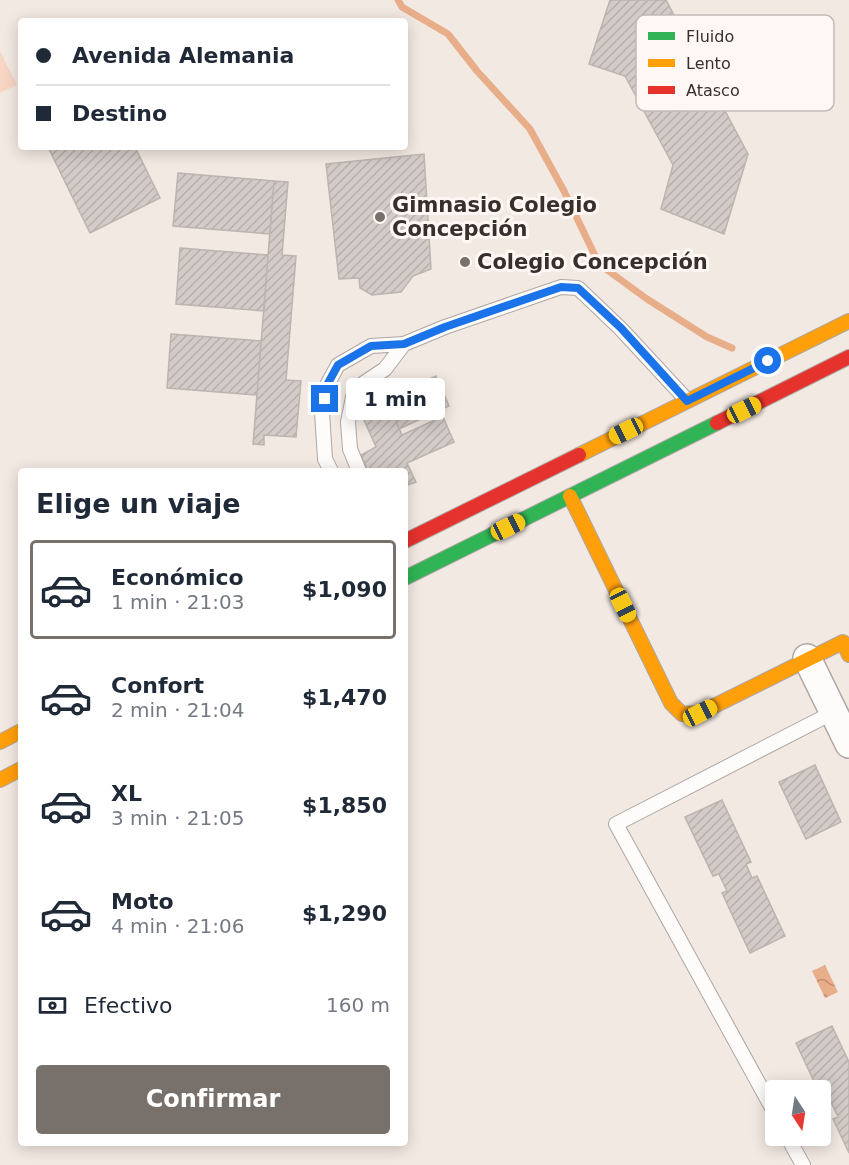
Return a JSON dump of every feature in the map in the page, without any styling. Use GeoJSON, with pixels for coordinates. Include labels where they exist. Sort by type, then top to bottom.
{"type":"FeatureCollection","features":[{"type":"Feature","properties":{"kind":"main road"},"geometry":{"type":"LineString","coordinates":[[408,577],[570,496],[694,416],[849,321]]}},
{"type":"Feature","properties":{"kind":"main road"},"geometry":{"type":"LineString","coordinates":[[408,540],[694,416],[849,357]]}},
{"type":"Feature","properties":{"kind":"main road"},"geometry":{"type":"LineString","coordinates":[[570,496],[671,703],[682,714],[700,713],[843,642],[849,655]]}},
{"type":"Feature","properties":{"kind":"main road"},"geometry":{"type":"LineString","coordinates":[[0,742],[18,733]]}},
{"type":"Feature","properties":{"kind":"main road"},"geometry":{"type":"LineString","coordinates":[[0,780],[18,771]]}},
{"type":"Feature","properties":{"kind":"street"},"geometry":{"type":"LineString","coordinates":[[807,658],[849,744]]}},
{"type":"Feature","properties":{"kind":"lane"},"geometry":{"type":"LineString","coordinates":[[330,468],[325,459],[322,412],[327,385],[338,365],[371,346],[404,344],[445,327],[561,287],[578,288],[621,328],[694,416]]}},
{"type":"Feature","properties":{"kind":"lane"},"geometry":{"type":"LineString","coordinates":[[358,468],[350,449],[348,422],[353,397],[364,383],[385,369],[404,344]]}},
{"type":"Feature","properties":{"kind":"lane"},"geometry":{"type":"LineString","coordinates":[[765,1095],[616,824],[834,712]]}},
{"type":"Feature","properties":{"kind":"lane"},"geometry":{"type":"LineString","coordinates":[[793,1146],[803,1165]]}},
{"type":"Feature","properties":{"kind":"shaded area"},"geometry":{"type":"Polygon","coordinates":[[[0,51],[17,85],[0,93],[0,51]]]}},
{"type":"Feature","properties":{"kind":"water"},"geometry":{"type":"Polygon","coordinates":[[[825,965],[838,992],[825,998],[812,971],[825,965]]]}},
{"type":"Feature","properties":{"kind":"building"},"geometry":{"type":"Polygon","coordinates":[[[610,0],[666,0],[674,15],[636,15],[636,96],[625,76],[589,64],[610,0]]]}},
{"type":"Feature","properties":{"kind":"building"},"geometry":{"type":"Polygon","coordinates":[[[644,111],[725,111],[748,154],[724,234],[661,209],[673,165],[644,111]]]}},
{"type":"Feature","properties":{"kind":"building"},"geometry":{"type":"Polygon","coordinates":[[[49,150],[136,150],[160,198],[90,233],[49,150]]]}},
{"type":"Feature","properties":{"kind":"building","name":"Gimnasio Colegio Concepción"},"geometry":{"type":"Polygon","coordinates":[[[424,154],[431,269],[413,276],[401,292],[372,295],[360,288],[359,278],[339,279],[326,164],[424,154]]]}},
{"type":"Feature","properties":{"kind":"building"},"geometry":{"type":"Polygon","coordinates":[[[178,173],[274,181],[270,234],[173,226],[178,173]]]}},
{"type":"Feature","properties":{"kind":"building"},"geometry":{"type":"Polygon","coordinates":[[[274,181],[288,182],[282,255],[296,256],[286,380],[301,381],[296,437],[264,435],[264,445],[253,444],[274,181]]]}},
{"type":"Feature","properties":{"kind":"building"},"geometry":{"type":"Polygon","coordinates":[[[180,248],[268,255],[264,311],[176,304],[180,248]]]}},
{"type":"Feature","properties":{"kind":"building"},"geometry":{"type":"Polygon","coordinates":[[[171,334],[261,341],[257,395],[167,388],[171,334]]]}},
{"type":"Feature","properties":{"kind":"building"},"geometry":{"type":"Polygon","coordinates":[[[436,376],[449,406],[399,429],[395,419],[402,416],[393,395],[436,376]]]}},
{"type":"Feature","properties":{"kind":"building"},"geometry":{"type":"Polygon","coordinates":[[[386,399],[402,435],[435,420],[432,414],[440,410],[454,442],[407,463],[416,482],[408,485],[408,468],[367,468],[361,455],[376,447],[360,411],[386,399]]]}},
{"type":"Feature","properties":{"kind":"building"},"geometry":{"type":"Polygon","coordinates":[[[815,765],[841,822],[806,839],[779,782],[815,765]]]}},
{"type":"Feature","properties":{"kind":"building"},"geometry":{"type":"Polygon","coordinates":[[[722,800],[751,862],[746,864],[752,878],[757,876],[785,936],[750,953],[722,893],[727,891],[719,874],[713,876],[685,817],[722,800]]]}},
{"type":"Feature","properties":{"kind":"building"},"geometry":{"type":"Polygon","coordinates":[[[832,1026],[849,1062],[849,1153],[833,1119],[838,1117],[831,1102],[831,1080],[813,1080],[796,1043],[832,1026]]]}},
{"type":"Feature","properties":{"kind":"waterway"},"geometry":{"type":"LineString","coordinates":[[398,0],[402,7],[448,34],[477,71],[530,129],[564,191],[599,264],[647,299],[707,337],[732,348]]}},
{"type":"Feature","properties":{"kind":"traffic: fast"},"geometry":{"type":"LineString","coordinates":[[408,577],[717,423]]}},
{"type":"Feature","properties":{"kind":"traffic: slow"},"geometry":{"type":"LineString","coordinates":[[579,455],[849,321]]}},
{"type":"Feature","properties":{"kind":"traffic: slow"},"geometry":{"type":"LineString","coordinates":[[570,496],[671,703],[682,714],[700,713],[843,642],[849,655]]}},
{"type":"Feature","properties":{"kind":"traffic: slow"},"geometry":{"type":"LineString","coordinates":[[0,742],[18,733]]}},
{"type":"Feature","properties":{"kind":"traffic: slow"},"geometry":{"type":"LineString","coordinates":[[0,780],[18,771]]}},
{"type":"Feature","properties":{"kind":"traffic: jam"},"geometry":{"type":"LineString","coordinates":[[717,423],[849,357]]}},
{"type":"Feature","properties":{"kind":"traffic: jam"},"geometry":{"type":"LineString","coordinates":[[408,540],[579,455]]}},
{"type":"Feature","properties":{"kind":"place","name":"Gimnasio Colegio Concepción"},"geometry":{"type":"Point","coordinates":[380,217]}},
{"type":"Feature","properties":{"kind":"place","name":"Colegio Concepción"},"geometry":{"type":"Point","coordinates":[465,262]}},
{"type":"Feature","properties":{"kind":"route"},"geometry":{"type":"LineString","coordinates":[[325,399],[327,385],[338,365],[371,346],[404,344],[445,327],[561,287],[578,288],[621,328],[687,401],[768,361]]}}]}
